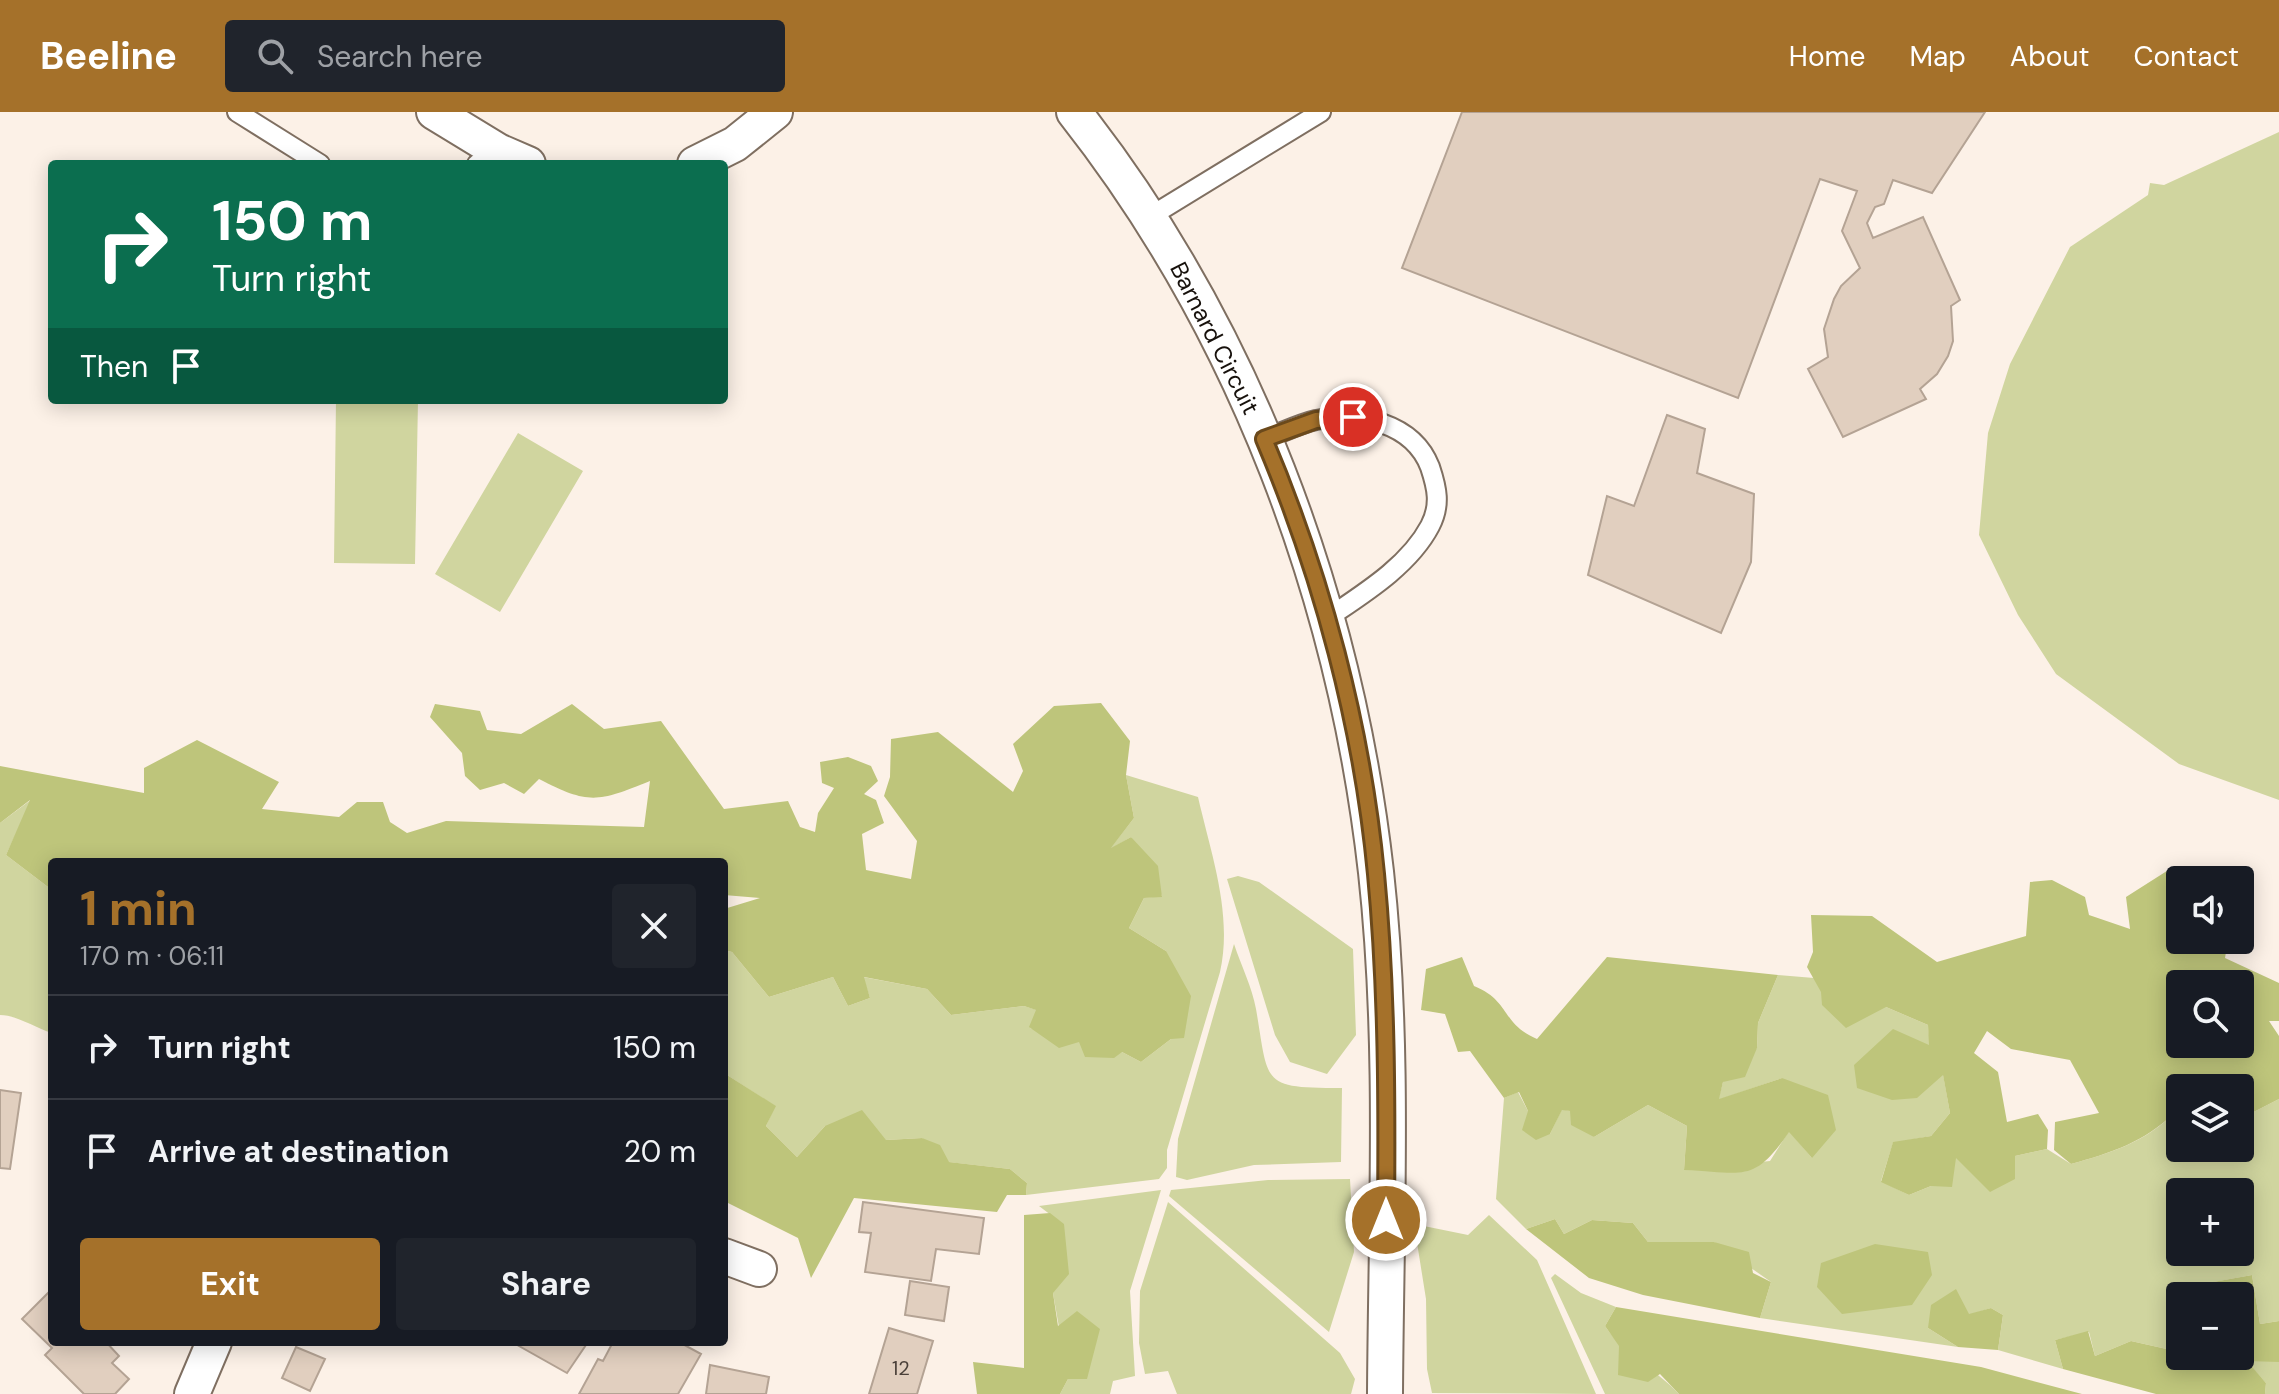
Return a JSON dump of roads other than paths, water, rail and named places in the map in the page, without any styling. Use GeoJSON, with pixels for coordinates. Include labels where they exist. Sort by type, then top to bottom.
{"type":"FeatureCollection","features":[{"type":"Feature","properties":{"kind":"street"},"geometry":{"type":"LineString","coordinates":[[434,112],[501,160]]}},
{"type":"Feature","properties":{"kind":"street"},"geometry":{"type":"LineString","coordinates":[[703,160],[735,144],[775,112]]}},
{"type":"Feature","properties":{"kind":"street","name":"Barnard Circuit"},"geometry":{"type":"LineString","coordinates":[[1074,112],[1151,216],[1230,358],[1287,493],[1326,619],[1348,706],[1374,858],[1387,1043],[1385,1394]]}},
{"type":"Feature","properties":{"kind":"street"},"geometry":{"type":"LineString","coordinates":[[728,1257],[759,1269]]}},
{"type":"Feature","properties":{"kind":"street"},"geometry":{"type":"LineString","coordinates":[[192,1394],[212,1346]]}},
{"type":"Feature","properties":{"kind":"lane"},"geometry":{"type":"LineString","coordinates":[[237,112],[314,160]]}},
{"type":"Feature","properties":{"kind":"lane"},"geometry":{"type":"LineString","coordinates":[[1151,216],[1315,114]]}},
{"type":"Feature","properties":{"kind":"lane"},"geometry":{"type":"LineString","coordinates":[[1264,439],[1316,420],[1353,417],[1382,422],[1407,436],[1425,455],[1439,493],[1432,523],[1415,548],[1364,594],[1326,619]]}}]}
